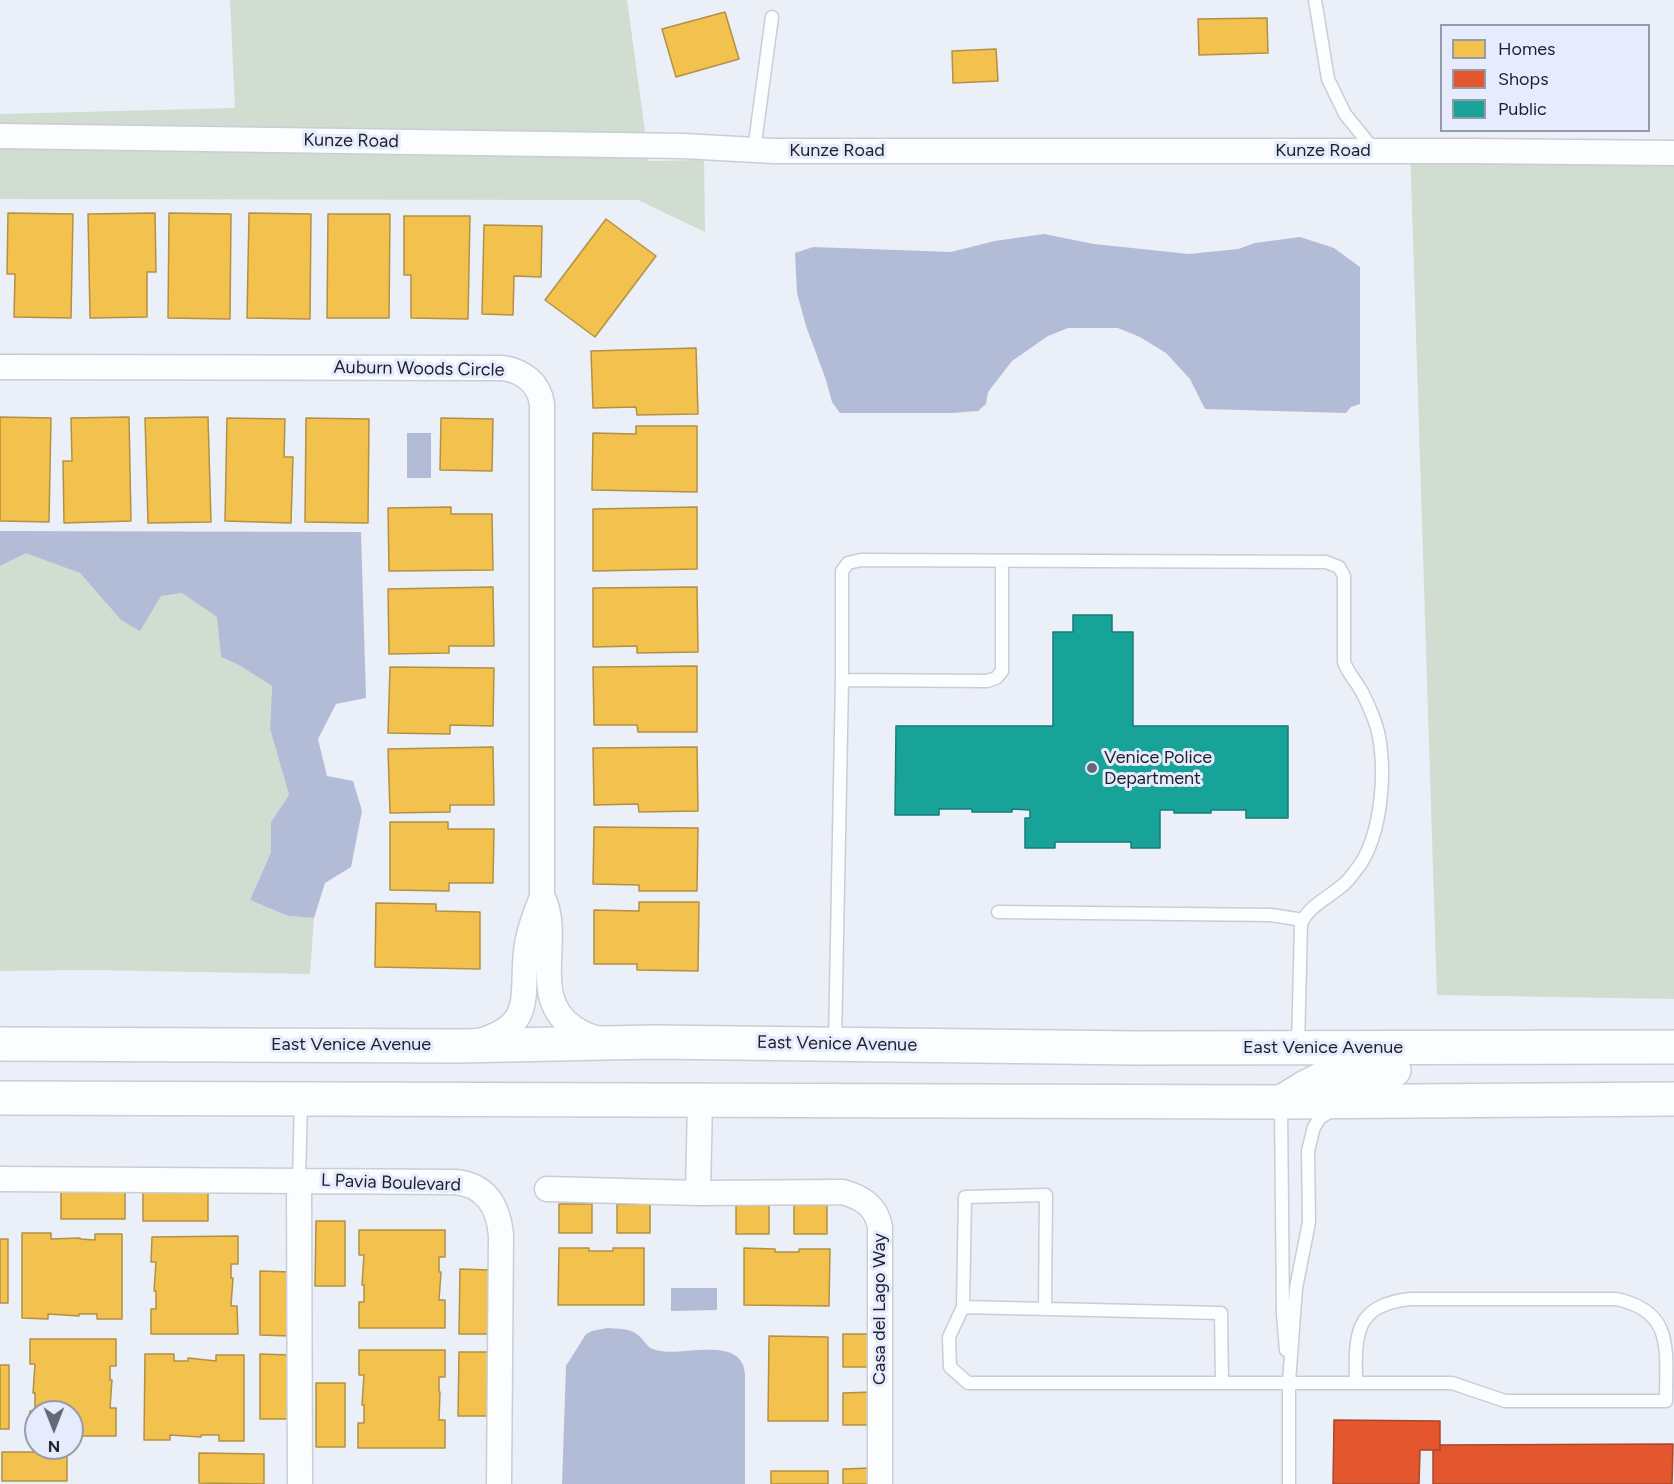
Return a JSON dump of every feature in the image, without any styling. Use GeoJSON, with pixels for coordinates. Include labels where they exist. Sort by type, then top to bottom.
{"type":"FeatureCollection","features":[{"type":"Feature","properties":{"kind":"main road","name":"East Venice Avenue"},"geometry":{"type":"LineString","coordinates":[[0,1044],[458,1046],[654,1042],[1136,1048],[1674,1047]]}},
{"type":"Feature","properties":{"kind":"main road"},"geometry":{"type":"LineString","coordinates":[[1281,1102],[1336,1072],[1601,1069],[1634,1067],[1674,1058]]}},
{"type":"Feature","properties":{"kind":"main road"},"geometry":{"type":"LineString","coordinates":[[0,1098],[1281,1102],[1674,1100]]}},
{"type":"Feature","properties":{"kind":"street","name":"Kunze Road"},"geometry":{"type":"LineString","coordinates":[[0,136],[683,146],[754,150],[1674,153]]}},
{"type":"Feature","properties":{"kind":"street","name":"Auburn Woods Circle"},"geometry":{"type":"LineString","coordinates":[[0,367],[503,368],[519,372],[531,381],[539,393],[542,405],[542,897],[529,934],[524,1002],[520,1013],[510,1025],[495,1036],[458,1046]]}},
{"type":"Feature","properties":{"kind":"street","name":"Auburn Woods Circle"},"geometry":{"type":"LineString","coordinates":[[542,897],[548,914],[549,986],[553,1006],[558,1013],[567,1023],[594,1039],[654,1042]]}},
{"type":"Feature","properties":{"kind":"street"},"geometry":{"type":"LineString","coordinates":[[698,1193],[700,1100]]}},
{"type":"Feature","properties":{"kind":"street","name":"L Pavia Boulevard"},"geometry":{"type":"LineString","coordinates":[[0,1179],[465,1183],[484,1192],[491,1200],[498,1215],[501,1235],[499,1484]]}},
{"type":"Feature","properties":{"kind":"street"},"geometry":{"type":"LineString","coordinates":[[299,1180],[300,1484]]}},
{"type":"Feature","properties":{"kind":"street","name":"Casa del Lago Way"},"geometry":{"type":"LineString","coordinates":[[546,1190],[698,1193],[843,1192],[858,1196],[871,1205],[878,1216],[880,1227],[880,1484]]}},
{"type":"Feature","properties":{"kind":"lane"},"geometry":{"type":"LineString","coordinates":[[1315,0],[1328,79],[1345,114],[1375,151]]}},
{"type":"Feature","properties":{"kind":"lane"},"geometry":{"type":"LineString","coordinates":[[754,150],[772,17]]}},
{"type":"Feature","properties":{"kind":"lane"},"geometry":{"type":"LineString","coordinates":[[835,1044],[842,571],[848,563],[861,560],[1326,562],[1339,567],[1344,576],[1344,663],[1348,674],[1363,692],[1375,722],[1380,741],[1382,773],[1380,807],[1365,860],[1345,883],[1305,915],[1301,924],[1298,1048]]}},
{"type":"Feature","properties":{"kind":"lane"},"geometry":{"type":"LineString","coordinates":[[842,680],[987,681],[996,678],[1002,671],[1002,562]]}},
{"type":"Feature","properties":{"kind":"lane"},"geometry":{"type":"LineString","coordinates":[[998,912],[1271,915],[1303,920]]}},
{"type":"Feature","properties":{"kind":"lane"},"geometry":{"type":"LineString","coordinates":[[299,1180],[301,1099]]}},
{"type":"Feature","properties":{"kind":"lane"},"geometry":{"type":"LineString","coordinates":[[1289,1484],[1289,1382],[1296,1288],[1308,1234],[1309,1140],[1320,1118],[1330,1111],[1380,1101]]}},
{"type":"Feature","properties":{"kind":"lane"},"geometry":{"type":"LineString","coordinates":[[1281,1102],[1283,1316],[1289,1382]]}},
{"type":"Feature","properties":{"kind":"lane"},"geometry":{"type":"LineString","coordinates":[[1045,1308],[1046,1195],[965,1197],[963,1308],[949,1337],[950,1367],[968,1383],[1289,1382],[1356,1383],[1452,1383],[1505,1401],[1666,1401],[1666,1337],[1664,1326],[1648,1308],[1617,1299],[1395,1300],[1382,1304],[1372,1311],[1359,1330],[1356,1342],[1356,1383]]}},
{"type":"Feature","properties":{"kind":"lane"},"geometry":{"type":"LineString","coordinates":[[963,1308],[1221,1312],[1222,1383]]}},
{"type":"Feature","properties":{"kind":"green space"},"geometry":{"type":"Polygon","coordinates":[[[230,0],[627,0],[649,161],[704,160],[705,232],[638,200],[0,199],[0,114],[235,108],[230,0]]]}},
{"type":"Feature","properties":{"kind":"green space"},"geometry":{"type":"Polygon","coordinates":[[[1674,142],[1674,999],[1437,995],[1410,145],[1674,142]]]}},
{"type":"Feature","properties":{"kind":"green space"},"geometry":{"type":"Polygon","coordinates":[[[26,552],[80,573],[121,620],[161,596],[182,593],[218,617],[221,657],[239,665],[272,686],[270,729],[289,795],[271,822],[271,852],[250,900],[288,916],[314,918],[310,974],[90,970],[0,971],[0,566],[26,552]]]}},
{"type":"Feature","properties":{"kind":"water"},"geometry":{"type":"Polygon","coordinates":[[[1044,234],[1094,244],[1189,254],[1238,249],[1255,243],[1300,237],[1334,248],[1360,267],[1360,404],[1351,407],[1346,413],[1205,409],[1190,379],[1166,353],[1140,337],[1118,328],[1068,328],[1048,336],[1012,361],[988,392],[986,404],[978,411],[840,413],[832,402],[806,326],[797,293],[795,253],[813,247],[951,252],[995,241],[1044,234]]]}},
{"type":"Feature","properties":{"kind":"water"},"geometry":{"type":"Polygon","coordinates":[[[407,433],[431,433],[431,478],[407,478],[407,433]]]}},
{"type":"Feature","properties":{"kind":"water"},"geometry":{"type":"Polygon","coordinates":[[[0,531],[361,532],[366,698],[336,704],[318,739],[327,776],[353,781],[362,811],[351,867],[325,883],[314,918],[288,916],[250,900],[271,852],[271,822],[289,795],[270,729],[272,686],[239,665],[221,657],[217,617],[182,593],[161,596],[140,631],[121,620],[80,573],[26,553],[0,566],[0,531]]]}},
{"type":"Feature","properties":{"kind":"water"},"geometry":{"type":"Polygon","coordinates":[[[671,1288],[717,1288],[717,1310],[671,1311],[671,1288]]]}},
{"type":"Feature","properties":{"kind":"water"},"geometry":{"type":"Polygon","coordinates":[[[607,1328],[631,1331],[650,1348],[656,1350],[667,1352],[723,1351],[734,1354],[742,1362],[745,1375],[745,1484],[562,1484],[566,1366],[586,1334],[607,1328]]]}},
{"type":"Feature","properties":{"kind":"building: Homes"},"geometry":{"type":"Polygon","coordinates":[[[725,12],[739,59],[676,77],[662,29],[725,12]]]}},
{"type":"Feature","properties":{"kind":"building: Homes"},"geometry":{"type":"Polygon","coordinates":[[[1267,18],[1268,53],[1199,55],[1198,19],[1267,18]]]}},
{"type":"Feature","properties":{"kind":"building: Homes"},"geometry":{"type":"Polygon","coordinates":[[[996,49],[998,81],[953,83],[952,51],[996,49]]]}},
{"type":"Feature","properties":{"kind":"building: Homes"},"geometry":{"type":"Polygon","coordinates":[[[8,213],[73,214],[71,318],[14,317],[15,274],[7,274],[8,213]]]}},
{"type":"Feature","properties":{"kind":"building: Homes"},"geometry":{"type":"Polygon","coordinates":[[[155,213],[156,272],[147,272],[147,317],[90,318],[88,214],[155,213]]]}},
{"type":"Feature","properties":{"kind":"building: Homes"},"geometry":{"type":"Polygon","coordinates":[[[169,213],[231,214],[230,319],[168,318],[169,213]]]}},
{"type":"Feature","properties":{"kind":"building: Homes"},"geometry":{"type":"Polygon","coordinates":[[[249,213],[311,214],[310,319],[247,318],[249,213]]]}},
{"type":"Feature","properties":{"kind":"building: Homes"},"geometry":{"type":"Polygon","coordinates":[[[328,214],[390,214],[389,318],[327,318],[328,214]]]}},
{"type":"Feature","properties":{"kind":"building: Homes"},"geometry":{"type":"Polygon","coordinates":[[[404,216],[470,216],[468,319],[411,318],[411,275],[404,275],[404,216]]]}},
{"type":"Feature","properties":{"kind":"building: Homes"},"geometry":{"type":"Polygon","coordinates":[[[606,219],[656,256],[595,337],[545,300],[606,219]]]}},
{"type":"Feature","properties":{"kind":"building: Homes"},"geometry":{"type":"Polygon","coordinates":[[[484,225],[542,226],[541,277],[514,276],[513,315],[482,314],[484,225]]]}},
{"type":"Feature","properties":{"kind":"building: Homes"},"geometry":{"type":"Polygon","coordinates":[[[696,348],[698,414],[637,415],[636,407],[593,408],[591,351],[696,348]]]}},
{"type":"Feature","properties":{"kind":"building: Homes"},"geometry":{"type":"Polygon","coordinates":[[[0,417],[51,418],[49,522],[0,521],[0,417]]]}},
{"type":"Feature","properties":{"kind":"building: Homes"},"geometry":{"type":"Polygon","coordinates":[[[129,417],[131,521],[64,523],[63,461],[72,461],[71,418],[129,417]]]}},
{"type":"Feature","properties":{"kind":"building: Homes"},"geometry":{"type":"Polygon","coordinates":[[[208,417],[211,522],[148,523],[145,418],[208,417]]]}},
{"type":"Feature","properties":{"kind":"building: Homes"},"geometry":{"type":"Polygon","coordinates":[[[227,418],[285,419],[284,457],[293,457],[291,523],[225,521],[227,418]]]}},
{"type":"Feature","properties":{"kind":"building: Homes"},"geometry":{"type":"Polygon","coordinates":[[[306,418],[369,419],[368,523],[305,522],[306,418]]]}},
{"type":"Feature","properties":{"kind":"building: Homes"},"geometry":{"type":"Polygon","coordinates":[[[441,418],[493,419],[492,471],[440,470],[441,418]]]}},
{"type":"Feature","properties":{"kind":"building: Homes"},"geometry":{"type":"Polygon","coordinates":[[[636,426],[697,426],[697,492],[592,490],[593,433],[636,434],[636,426]]]}},
{"type":"Feature","properties":{"kind":"building: Homes"},"geometry":{"type":"Polygon","coordinates":[[[451,507],[451,514],[492,514],[493,570],[389,571],[388,508],[451,507]]]}},
{"type":"Feature","properties":{"kind":"building: Homes"},"geometry":{"type":"Polygon","coordinates":[[[697,507],[697,569],[593,571],[593,509],[697,507]]]}},
{"type":"Feature","properties":{"kind":"building: Homes"},"geometry":{"type":"Polygon","coordinates":[[[493,587],[494,646],[449,646],[449,653],[389,654],[388,589],[493,587]]]}},
{"type":"Feature","properties":{"kind":"building: Homes"},"geometry":{"type":"Polygon","coordinates":[[[697,587],[698,652],[637,653],[637,646],[593,647],[593,588],[697,587]]]}},
{"type":"Feature","properties":{"kind":"building: Homes"},"geometry":{"type":"Polygon","coordinates":[[[697,666],[697,732],[638,732],[637,725],[594,725],[593,667],[697,666]]]}},
{"type":"Feature","properties":{"kind":"building: Homes"},"geometry":{"type":"Polygon","coordinates":[[[390,667],[494,668],[493,726],[450,725],[450,734],[388,733],[390,667]]]}},
{"type":"Feature","properties":{"kind":"building: Homes"},"geometry":{"type":"Polygon","coordinates":[[[493,747],[494,805],[450,805],[450,812],[390,813],[388,749],[493,747]]]}},
{"type":"Feature","properties":{"kind":"building: Homes"},"geometry":{"type":"Polygon","coordinates":[[[697,747],[698,811],[639,812],[638,804],[594,805],[593,748],[697,747]]]}},
{"type":"Feature","properties":{"kind":"building: Homes"},"geometry":{"type":"Polygon","coordinates":[[[390,822],[448,822],[448,829],[494,829],[493,883],[449,883],[449,891],[390,890],[390,822]]]}},
{"type":"Feature","properties":{"kind":"building: Homes"},"geometry":{"type":"Polygon","coordinates":[[[594,827],[698,828],[697,891],[639,891],[639,885],[593,884],[594,827]]]}},
{"type":"Feature","properties":{"kind":"building: Homes"},"geometry":{"type":"Polygon","coordinates":[[[639,902],[699,902],[698,971],[637,970],[637,964],[594,964],[594,910],[639,911],[639,902]]]}},
{"type":"Feature","properties":{"kind":"building: Homes"},"geometry":{"type":"Polygon","coordinates":[[[376,903],[436,904],[436,911],[480,912],[480,969],[375,967],[376,903]]]}},
{"type":"Feature","properties":{"kind":"building: Homes"},"geometry":{"type":"Polygon","coordinates":[[[61,1190],[125,1190],[125,1219],[61,1219],[61,1190]]]}},
{"type":"Feature","properties":{"kind":"building: Homes"},"geometry":{"type":"Polygon","coordinates":[[[143,1191],[208,1192],[208,1221],[143,1221],[143,1191]]]}},
{"type":"Feature","properties":{"kind":"building: Homes"},"geometry":{"type":"Polygon","coordinates":[[[559,1204],[592,1204],[592,1233],[559,1233],[559,1204]]]}},
{"type":"Feature","properties":{"kind":"building: Homes"},"geometry":{"type":"Polygon","coordinates":[[[617,1204],[650,1204],[650,1233],[617,1233],[617,1204]]]}},
{"type":"Feature","properties":{"kind":"building: Homes"},"geometry":{"type":"Polygon","coordinates":[[[736,1205],[769,1205],[769,1234],[736,1234],[736,1205]]]}},
{"type":"Feature","properties":{"kind":"building: Homes"},"geometry":{"type":"Polygon","coordinates":[[[794,1205],[827,1205],[827,1234],[794,1234],[794,1205]]]}},
{"type":"Feature","properties":{"kind":"building: Homes"},"geometry":{"type":"Polygon","coordinates":[[[316,1221],[345,1221],[345,1286],[315,1286],[316,1221]]]}},
{"type":"Feature","properties":{"kind":"building: Homes"},"geometry":{"type":"Polygon","coordinates":[[[359,1230],[445,1230],[445,1257],[439,1257],[439,1272],[441,1272],[439,1300],[445,1300],[445,1328],[359,1328],[359,1302],[364,1302],[364,1285],[362,1285],[364,1255],[359,1255],[359,1230]]]}},
{"type":"Feature","properties":{"kind":"building: Homes"},"geometry":{"type":"Polygon","coordinates":[[[22,1233],[51,1233],[51,1239],[95,1240],[95,1234],[122,1234],[122,1319],[97,1319],[97,1314],[79,1314],[79,1316],[48,1314],[48,1319],[22,1318],[22,1233]]]}},
{"type":"Feature","properties":{"kind":"building: Homes"},"geometry":{"type":"Polygon","coordinates":[[[238,1236],[238,1264],[231,1264],[231,1278],[233,1278],[231,1306],[237,1306],[238,1334],[151,1334],[151,1309],[156,1309],[156,1291],[154,1291],[156,1262],[151,1262],[152,1237],[238,1236]]]}},
{"type":"Feature","properties":{"kind":"building: Homes"},"geometry":{"type":"Polygon","coordinates":[[[0,1239],[8,1239],[8,1303],[0,1303],[0,1239]]]}},
{"type":"Feature","properties":{"kind":"building: Homes"},"geometry":{"type":"Polygon","coordinates":[[[559,1248],[613,1251],[613,1248],[644,1248],[644,1305],[558,1305],[559,1248]]]}},
{"type":"Feature","properties":{"kind":"building: Homes"},"geometry":{"type":"Polygon","coordinates":[[[744,1248],[775,1249],[775,1252],[830,1249],[829,1306],[744,1305],[744,1248]]]}},
{"type":"Feature","properties":{"kind":"building: Homes"},"geometry":{"type":"Polygon","coordinates":[[[460,1269],[489,1270],[489,1334],[459,1334],[460,1269]]]}},
{"type":"Feature","properties":{"kind":"building: Homes"},"geometry":{"type":"Polygon","coordinates":[[[260,1271],[290,1272],[289,1336],[260,1335],[260,1271]]]}},
{"type":"Feature","properties":{"kind":"building: Homes"},"geometry":{"type":"Polygon","coordinates":[[[843,1334],[872,1334],[872,1367],[843,1367],[843,1334]]]}},
{"type":"Feature","properties":{"kind":"building: Homes"},"geometry":{"type":"Polygon","coordinates":[[[769,1336],[828,1337],[828,1421],[768,1421],[769,1336]]]}},
{"type":"Feature","properties":{"kind":"building: Homes"},"geometry":{"type":"Polygon","coordinates":[[[30,1339],[116,1339],[116,1366],[110,1366],[110,1380],[112,1380],[110,1408],[116,1408],[116,1436],[84,1436],[84,1400],[35,1400],[35,1393],[33,1393],[35,1364],[30,1364],[30,1339]]]}},
{"type":"Feature","properties":{"kind":"building: Homes"},"geometry":{"type":"Polygon","coordinates":[[[359,1350],[445,1350],[445,1377],[439,1377],[439,1420],[445,1420],[445,1448],[358,1448],[358,1423],[364,1423],[364,1405],[362,1405],[364,1375],[359,1375],[359,1350]]]}},
{"type":"Feature","properties":{"kind":"building: Homes"},"geometry":{"type":"Polygon","coordinates":[[[459,1352],[488,1352],[487,1416],[458,1416],[459,1352]]]}},
{"type":"Feature","properties":{"kind":"building: Homes"},"geometry":{"type":"Polygon","coordinates":[[[145,1354],[174,1354],[174,1361],[188,1361],[188,1358],[216,1361],[216,1355],[244,1355],[244,1441],[219,1441],[219,1435],[201,1435],[201,1437],[170,1435],[170,1440],[144,1440],[145,1354]]]}},
{"type":"Feature","properties":{"kind":"building: Homes"},"geometry":{"type":"Polygon","coordinates":[[[260,1354],[290,1355],[289,1419],[260,1419],[260,1354]]]}},
{"type":"Feature","properties":{"kind":"building: Homes"},"geometry":{"type":"Polygon","coordinates":[[[0,1365],[9,1365],[9,1429],[0,1429],[0,1365]]]}},
{"type":"Feature","properties":{"kind":"building: Homes"},"geometry":{"type":"Polygon","coordinates":[[[316,1383],[345,1383],[345,1447],[316,1447],[316,1383]]]}},
{"type":"Feature","properties":{"kind":"building: Homes"},"geometry":{"type":"Polygon","coordinates":[[[872,1392],[872,1425],[843,1425],[843,1393],[872,1392]]]}},
{"type":"Feature","properties":{"kind":"building: Homes"},"geometry":{"type":"Polygon","coordinates":[[[2,1452],[24,1452],[24,1460],[67,1460],[67,1481],[2,1481],[2,1452]]]}},
{"type":"Feature","properties":{"kind":"building: Homes"},"geometry":{"type":"Polygon","coordinates":[[[199,1453],[264,1454],[264,1484],[199,1483],[199,1453]]]}},
{"type":"Feature","properties":{"kind":"building: Homes"},"geometry":{"type":"Polygon","coordinates":[[[872,1468],[872,1484],[843,1484],[843,1469],[872,1468]]]}},
{"type":"Feature","properties":{"kind":"building: Homes"},"geometry":{"type":"Polygon","coordinates":[[[771,1471],[828,1471],[828,1484],[771,1484],[771,1471]]]}},
{"type":"Feature","properties":{"kind":"building: Shops"},"geometry":{"type":"Polygon","coordinates":[[[1334,1420],[1440,1421],[1440,1450],[1420,1450],[1419,1484],[1333,1484],[1334,1420]]]}},
{"type":"Feature","properties":{"kind":"building: Shops"},"geometry":{"type":"Polygon","coordinates":[[[1673,1444],[1672,1484],[1433,1484],[1433,1450],[1440,1450],[1440,1445],[1673,1444]]]}},
{"type":"Feature","properties":{"kind":"building: Public","name":"Venice Police Department"},"geometry":{"type":"Polygon","coordinates":[[[1073,615],[1112,615],[1112,632],[1133,632],[1133,726],[1288,726],[1288,818],[1246,818],[1246,810],[1174,813],[1174,810],[1160,810],[1160,848],[1131,848],[1131,842],[1055,842],[1055,848],[1025,848],[1025,818],[1030,818],[1030,810],[972,812],[972,809],[939,809],[939,815],[895,815],[896,726],[1053,726],[1053,632],[1073,632],[1073,615]]]}},
{"type":"Feature","properties":{"kind":"place","name":"Venice Police Department"},"geometry":{"type":"Point","coordinates":[1092,768]}}]}
